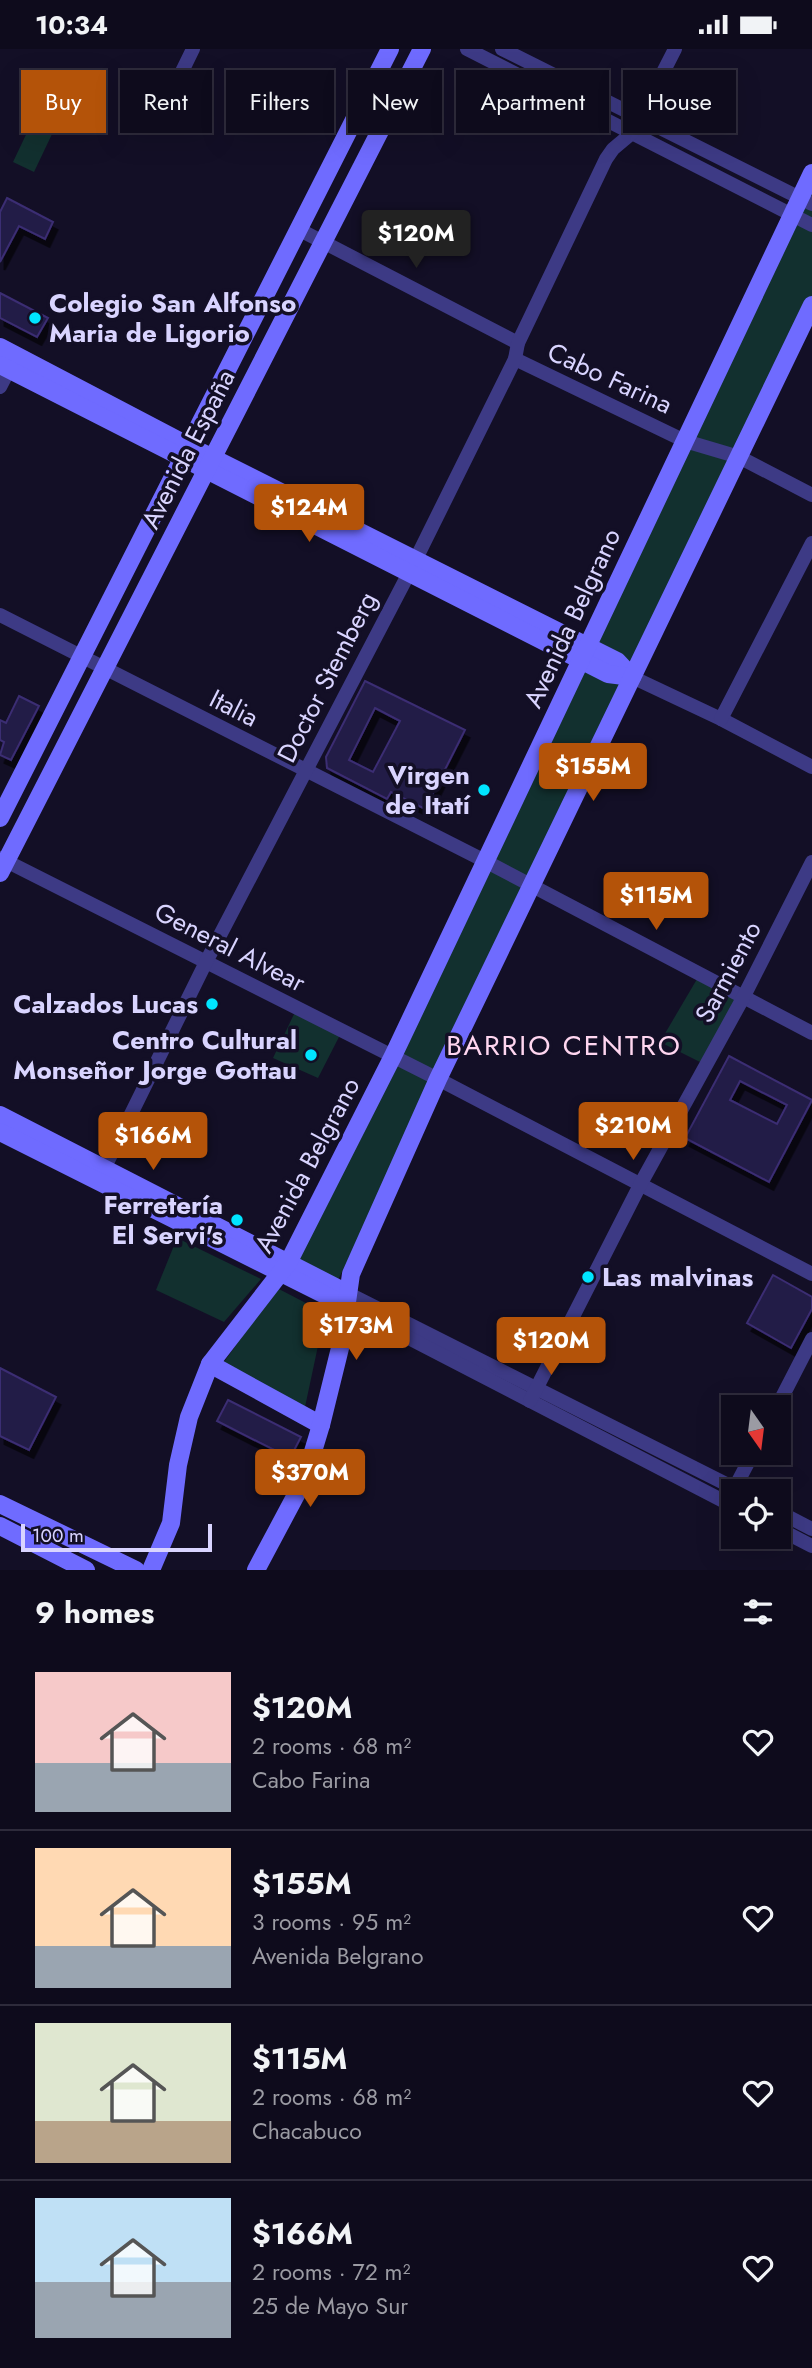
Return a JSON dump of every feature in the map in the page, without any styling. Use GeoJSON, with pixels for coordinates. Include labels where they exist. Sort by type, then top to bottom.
{"type":"FeatureCollection","features":[{"type":"Feature","properties":{"kind":"street"},"geometry":{"type":"LineString","coordinates":[[183,70],[193,49]]}},
{"type":"Feature","properties":{"kind":"street","name":"Avenida España"},"geometry":{"type":"LineString","coordinates":[[0,818],[390,49]]}},
{"type":"Feature","properties":{"kind":"street","name":"Avenida España"},"geometry":{"type":"LineString","coordinates":[[2,864],[422,49]]}},
{"type":"Feature","properties":{"kind":"street"},"geometry":{"type":"LineString","coordinates":[[467,49],[623,128]]}},
{"type":"Feature","properties":{"kind":"street"},"geometry":{"type":"LineString","coordinates":[[502,49],[623,110]]}},
{"type":"Feature","properties":{"kind":"street","name":"Doctor Stemberg"},"geometry":{"type":"LineString","coordinates":[[664,70],[674,49]]}},
{"type":"Feature","properties":{"kind":"street"},"geometry":{"type":"LineString","coordinates":[[632,133],[812,225]]}},
{"type":"Feature","properties":{"kind":"street","name":"Doctor Stemberg"},"geometry":{"type":"LineString","coordinates":[[101,1175],[206,962],[412,566],[514,359],[518,343],[606,159],[613,149],[632,133]]}},
{"type":"Feature","properties":{"kind":"street"},"geometry":{"type":"LineString","coordinates":[[668,133],[806,201]]}},
{"type":"Feature","properties":{"kind":"street","name":"Avenida Belgrano"},"geometry":{"type":"LineString","coordinates":[[155,1562],[171,1523],[178,1465],[189,1417],[210,1364],[284,1268],[393,1056],[792,215],[806,201],[812,173]]}},
{"type":"Feature","properties":{"kind":"street","name":"Cabo Farina"},"geometry":{"type":"LineString","coordinates":[[298,229],[518,343]]}},
{"type":"Feature","properties":{"kind":"street"},"geometry":{"type":"LineString","coordinates":[[257,1570],[305,1478],[341,1345],[351,1274],[438,1079],[812,305]]}},
{"type":"Feature","properties":{"kind":"street"},"geometry":{"type":"LineString","coordinates":[[0,387],[6,359],[584,653],[617,661],[632,677],[721,719],[812,767]]}},
{"type":"Feature","properties":{"kind":"street","name":"Cabo Farina"},"geometry":{"type":"LineString","coordinates":[[514,359],[685,441],[738,457],[812,495]]}},
{"type":"Feature","properties":{"kind":"street"},"geometry":{"type":"LineString","coordinates":[[721,719],[812,543]]}},
{"type":"Feature","properties":{"kind":"street","name":"Italia"},"geometry":{"type":"LineString","coordinates":[[0,615],[485,861],[812,1033]]}},
{"type":"Feature","properties":{"kind":"street","name":"Sarmiento"},"geometry":{"type":"LineString","coordinates":[[533,1395],[640,1185],[744,998],[812,862]]}},
{"type":"Feature","properties":{"kind":"street","name":"General Alvear"},"geometry":{"type":"LineString","coordinates":[[2,864],[393,1056],[812,1274]]}},
{"type":"Feature","properties":{"kind":"street"},"geometry":{"type":"LineString","coordinates":[[0,1115],[101,1175],[533,1395],[721,1499]]}},
{"type":"Feature","properties":{"kind":"street"},"geometry":{"type":"LineString","coordinates":[[0,1132],[101,1175]]}},
{"type":"Feature","properties":{"kind":"street"},"geometry":{"type":"LineString","coordinates":[[782,1395],[812,1339]]}},
{"type":"Feature","properties":{"kind":"street"},"geometry":{"type":"LineString","coordinates":[[210,1364],[321,1425]]}},
{"type":"Feature","properties":{"kind":"street"},"geometry":{"type":"LineString","coordinates":[[533,1395],[721,1483]]}},
{"type":"Feature","properties":{"kind":"street"},"geometry":{"type":"LineString","coordinates":[[0,1504],[128,1566],[155,1562]]}},
{"type":"Feature","properties":{"kind":"street"},"geometry":{"type":"LineString","coordinates":[[791,1518],[812,1529]]}},
{"type":"Feature","properties":{"kind":"street"},"geometry":{"type":"LineString","coordinates":[[0,1526],[86,1570]]}},
{"type":"Feature","properties":{"kind":"street"},"geometry":{"type":"LineString","coordinates":[[791,1535],[812,1546]]}},
{"type":"Feature","properties":{"kind":"green space"},"geometry":{"type":"Polygon","coordinates":[[[27,133],[53,133],[34,172],[13,162],[27,133]]]}},
{"type":"Feature","properties":{"kind":"green space"},"geometry":{"type":"Polygon","coordinates":[[[812,188],[812,296],[338,1280],[296,1260],[812,188]]]}},
{"type":"Feature","properties":{"kind":"green space"},"geometry":{"type":"Polygon","coordinates":[[[700,974],[740,994],[702,1063],[660,1042],[700,974]]]}},
{"type":"Feature","properties":{"kind":"green space"},"geometry":{"type":"Polygon","coordinates":[[[296,1010],[341,1033],[318,1078],[273,1058],[296,1010]]]}},
{"type":"Feature","properties":{"kind":"green space"},"geometry":{"type":"Polygon","coordinates":[[[177,1238],[261,1279],[224,1322],[156,1290],[177,1238]]]}},
{"type":"Feature","properties":{"kind":"green space"},"geometry":{"type":"Polygon","coordinates":[[[277,1288],[325,1313],[305,1407],[224,1362],[277,1288]]]}},
{"type":"Feature","properties":{"kind":"building"},"geometry":{"type":"Polygon","coordinates":[[[7,198],[53,222],[45,239],[19,226],[0,262],[0,212],[7,198]]]}},
{"type":"Feature","properties":{"kind":"building"},"geometry":{"type":"Polygon","coordinates":[[[0,293],[48,318],[37,337],[0,318],[0,293]]]}},
{"type":"Feature","properties":{"kind":"building"},"geometry":{"type":"Polygon","coordinates":[[[365,681],[465,730],[425,809],[391,792],[387,799],[327,768],[326,757],[365,681]],[[375,708],[349,760],[373,772],[400,721],[375,708]]]}},
{"type":"Feature","properties":{"kind":"building"},"geometry":{"type":"Polygon","coordinates":[[[19,696],[39,706],[11,760],[0,755],[4,742],[0,740],[0,720],[6,723],[19,696]]]}},
{"type":"Feature","properties":{"kind":"building"},"geometry":{"type":"Polygon","coordinates":[[[729,1056],[812,1100],[769,1182],[685,1138],[729,1056]],[[740,1081],[730,1100],[777,1124],[787,1105],[740,1081]]]}},
{"type":"Feature","properties":{"kind":"building"},"geometry":{"type":"Polygon","coordinates":[[[773,1275],[812,1297],[812,1309],[791,1348],[747,1323],[773,1275]]]}},
{"type":"Feature","properties":{"kind":"building"},"geometry":{"type":"Polygon","coordinates":[[[0,1368],[56,1397],[29,1450],[0,1436],[0,1368]]]}},
{"type":"Feature","properties":{"kind":"building"},"geometry":{"type":"Polygon","coordinates":[[[228,1400],[301,1437],[290,1458],[217,1421],[228,1400]]]}},
{"type":"Feature","properties":{"kind":"place","name":"Colegio San Alfonso Maria de Ligorio"},"geometry":{"type":"Point","coordinates":[35,318]}},
{"type":"Feature","properties":{"kind":"place","name":"Virgen de Itatí"},"geometry":{"type":"Point","coordinates":[484,790]}},
{"type":"Feature","properties":{"kind":"place","name":"Calzados Lucas"},"geometry":{"type":"Point","coordinates":[212,1004]}},
{"type":"Feature","properties":{"kind":"place","name":"Centro Cultural Monseñor Jorge Gottau"},"geometry":{"type":"Point","coordinates":[311,1055]}},
{"type":"Feature","properties":{"kind":"place","name":"Ferretería El Servi's"},"geometry":{"type":"Point","coordinates":[237,1220]}},
{"type":"Feature","properties":{"kind":"place","name":"Las malvinas"},"geometry":{"type":"Point","coordinates":[588,1277]}},
{"type":"Feature","properties":{"kind":"district","name":"BARRIO CENTRO"},"geometry":{"type":"Point","coordinates":[564,1045]}}]}
